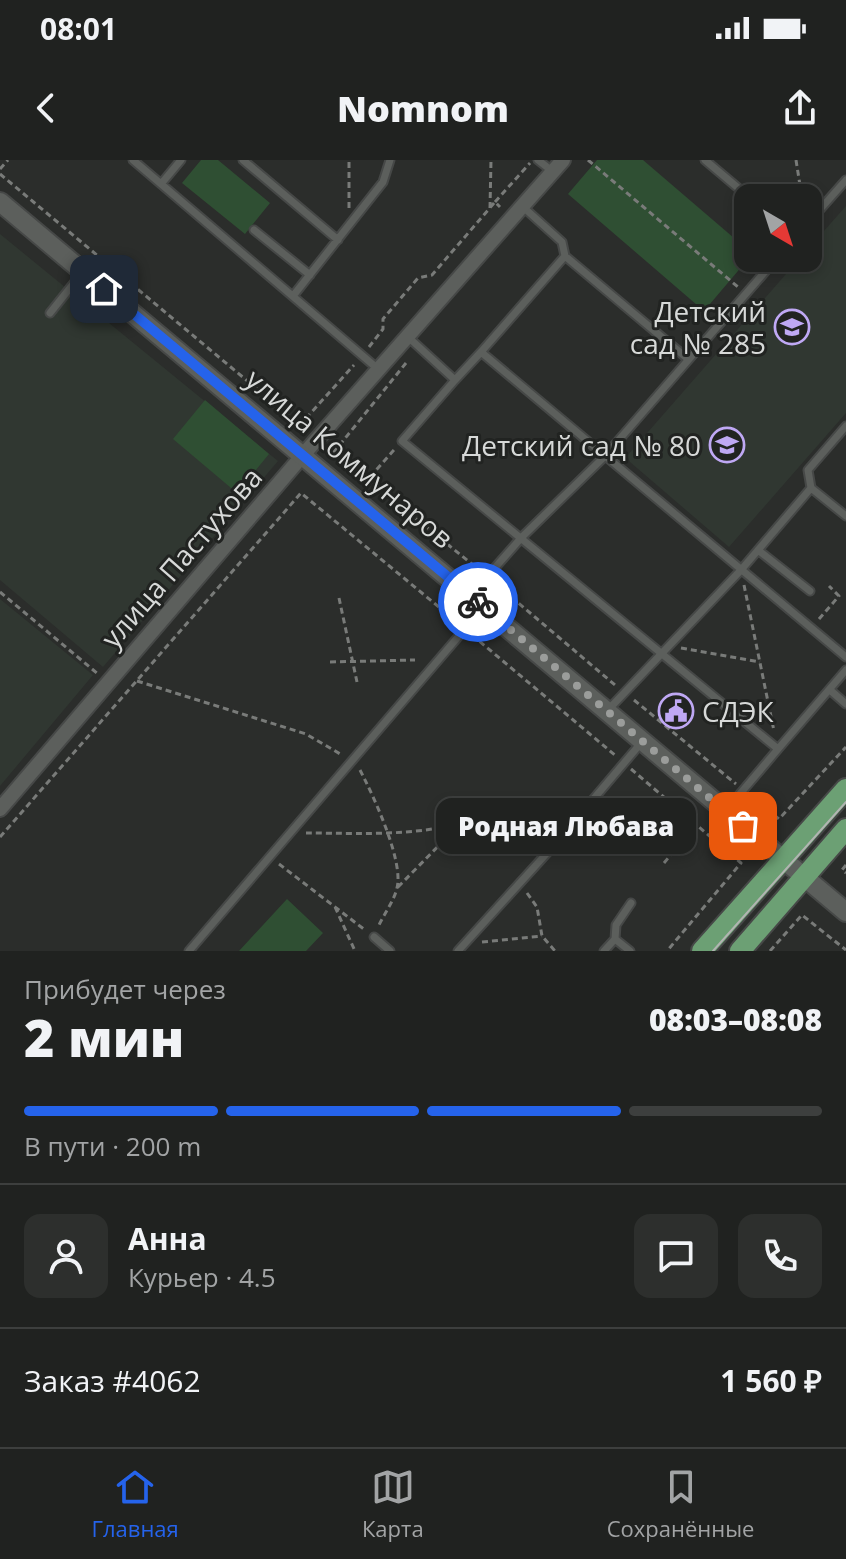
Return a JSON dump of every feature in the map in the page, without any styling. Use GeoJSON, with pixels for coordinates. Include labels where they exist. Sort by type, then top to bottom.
{"type":"FeatureCollection","features":[{"type":"Feature","properties":{"kind":"main road"},"geometry":{"type":"LineString","coordinates":[[702,951],[846,789]]}},
{"type":"Feature","properties":{"kind":"main road"},"geometry":{"type":"LineString","coordinates":[[740,951],[846,829]]}},
{"type":"Feature","properties":{"kind":"street","name":"улица Пастухова"},"geometry":{"type":"LineString","coordinates":[[0,809],[303,455],[563,160]]}},
{"type":"Feature","properties":{"kind":"street","name":"улица Коммунаров"},"geometry":{"type":"LineString","coordinates":[[0,202],[846,912]]}},
{"type":"Feature","properties":{"kind":"lane"},"geometry":{"type":"LineString","coordinates":[[133,160],[378,369]]}},
{"type":"Feature","properties":{"kind":"lane"},"geometry":{"type":"LineString","coordinates":[[161,184],[181,160]]}},
{"type":"Feature","properties":{"kind":"lane"},"geometry":{"type":"LineString","coordinates":[[243,160],[338,240]]}},
{"type":"Feature","properties":{"kind":"lane"},"geometry":{"type":"LineString","coordinates":[[293,296],[383,182],[390,160]]}},
{"type":"Feature","properties":{"kind":"lane"},"geometry":{"type":"LineString","coordinates":[[535,160],[552,172]]}},
{"type":"Feature","properties":{"kind":"lane"},"geometry":{"type":"LineString","coordinates":[[705,160],[734,184]]}},
{"type":"Feature","properties":{"kind":"lane"},"geometry":{"type":"LineString","coordinates":[[822,207],[846,180]]}},
{"type":"Feature","properties":{"kind":"lane"},"geometry":{"type":"LineString","coordinates":[[517,212],[562,242],[565,256],[688,359]]}},
{"type":"Feature","properties":{"kind":"lane"},"geometry":{"type":"LineString","coordinates":[[254,230],[310,275]]}},
{"type":"Feature","properties":{"kind":"lane"},"geometry":{"type":"LineString","coordinates":[[565,256],[402,441],[778,749]]}},
{"type":"Feature","properties":{"kind":"lane"},"geometry":{"type":"LineString","coordinates":[[50,313],[83,271]]}},
{"type":"Feature","properties":{"kind":"lane"},"geometry":{"type":"LineString","coordinates":[[189,951],[466,629],[477,601],[522,537],[604,457],[765,272]]}},
{"type":"Feature","properties":{"kind":"lane"},"geometry":{"type":"LineString","coordinates":[[407,336],[455,380]]}},
{"type":"Feature","properties":{"kind":"lane"},"geometry":{"type":"LineString","coordinates":[[481,352],[846,657]]}},
{"type":"Feature","properties":{"kind":"lane"},"geometry":{"type":"LineString","coordinates":[[846,426],[808,470],[811,488],[846,516]]}},
{"type":"Feature","properties":{"kind":"lane"},"geometry":{"type":"LineString","coordinates":[[607,712],[741,570],[811,488]]}},
{"type":"Feature","properties":{"kind":"lane"},"geometry":{"type":"LineString","coordinates":[[758,550],[810,591]]}},
{"type":"Feature","properties":{"kind":"lane"},"geometry":{"type":"LineString","coordinates":[[725,811],[846,670]]}},
{"type":"Feature","properties":{"kind":"lane"},"geometry":{"type":"LineString","coordinates":[[830,690],[846,704]]}},
{"type":"Feature","properties":{"kind":"lane"},"geometry":{"type":"LineString","coordinates":[[461,948],[643,741]]}},
{"type":"Feature","properties":{"kind":"lane"},"geometry":{"type":"LineString","coordinates":[[604,951],[615,939],[616,925],[631,903]]}},
{"type":"Feature","properties":{"kind":"lane"},"geometry":{"type":"LineString","coordinates":[[374,937],[390,951]]}},
{"type":"Feature","properties":{"kind":"lane"},"geometry":{"type":"LineString","coordinates":[[615,939],[630,951]]}},
{"type":"Feature","properties":{"kind":"path"},"geometry":{"type":"LineString","coordinates":[[8,160],[0,172],[300,425],[383,329],[383,319],[418,278],[432,275],[535,160]]}},
{"type":"Feature","properties":{"kind":"path"},"geometry":{"type":"LineString","coordinates":[[347,227],[349,160]]}},
{"type":"Feature","properties":{"kind":"path"},"geometry":{"type":"LineString","coordinates":[[490,208],[491,160]]}},
{"type":"Feature","properties":{"kind":"path"},"geometry":{"type":"LineString","coordinates":[[520,160],[527,166]]}},
{"type":"Feature","properties":{"kind":"path"},"geometry":{"type":"LineString","coordinates":[[588,160],[746,293]]}},
{"type":"Feature","properties":{"kind":"path"},"geometry":{"type":"LineString","coordinates":[[796,160],[800,184]]}},
{"type":"Feature","properties":{"kind":"path"},"geometry":{"type":"LineString","coordinates":[[495,202],[517,212]]}},
{"type":"Feature","properties":{"kind":"path"},"geometry":{"type":"LineString","coordinates":[[334,452],[369,478],[402,441]]}},
{"type":"Feature","properties":{"kind":"path"},"geometry":{"type":"LineString","coordinates":[[0,837],[301,493],[741,863],[667,951]]}},
{"type":"Feature","properties":{"kind":"path"},"geometry":{"type":"LineString","coordinates":[[741,570],[778,749]]}},
{"type":"Feature","properties":{"kind":"path"},"geometry":{"type":"LineString","coordinates":[[811,628],[839,596],[829,586]]}},
{"type":"Feature","properties":{"kind":"path"},"geometry":{"type":"LineString","coordinates":[[0,592],[108,682]]}},
{"type":"Feature","properties":{"kind":"path"},"geometry":{"type":"LineString","coordinates":[[339,598],[357,682]]}},
{"type":"Feature","properties":{"kind":"path"},"geometry":{"type":"LineString","coordinates":[[668,645],[760,662]]}},
{"type":"Feature","properties":{"kind":"path"},"geometry":{"type":"LineString","coordinates":[[330,662],[415,660]]}},
{"type":"Feature","properties":{"kind":"path"},"geometry":{"type":"LineString","coordinates":[[137,681],[306,734],[352,761],[375,799],[396,861],[398,887]]}},
{"type":"Feature","properties":{"kind":"path"},"geometry":{"type":"LineString","coordinates":[[624,692],[779,819],[846,747]]}},
{"type":"Feature","properties":{"kind":"path"},"geometry":{"type":"LineString","coordinates":[[290,833],[387,833],[462,823],[507,801]]}},
{"type":"Feature","properties":{"kind":"path"},"geometry":{"type":"LineString","coordinates":[[270,857],[374,937],[398,887],[462,823]]}},
{"type":"Feature","properties":{"kind":"path"},"geometry":{"type":"LineString","coordinates":[[664,863],[696,825]]}},
{"type":"Feature","properties":{"kind":"path"},"geometry":{"type":"LineString","coordinates":[[846,865],[842,870],[846,873]]}},
{"type":"Feature","properties":{"kind":"path"},"geometry":{"type":"LineString","coordinates":[[520,883],[537,907],[542,936],[555,951]]}},
{"type":"Feature","properties":{"kind":"path"},"geometry":{"type":"LineString","coordinates":[[334,906],[355,951]]}},
{"type":"Feature","properties":{"kind":"path"},"geometry":{"type":"LineString","coordinates":[[770,951],[802,915],[846,950]]}},
{"type":"Feature","properties":{"kind":"path"},"geometry":{"type":"LineString","coordinates":[[461,948],[542,936]]}},
{"type":"Feature","properties":{"kind":"shaded area"},"geometry":{"type":"Polygon","coordinates":[[[846,206],[846,413],[729,547],[630,462],[627,456],[788,272],[822,272],[822,233],[846,206]]]}},
{"type":"Feature","properties":{"kind":"shaded area"},"geometry":{"type":"Polygon","coordinates":[[[0,234],[278,461],[103,667],[0,580],[0,234]]]}},
{"type":"Feature","properties":{"kind":"shaded area"},"geometry":{"type":"Polygon","coordinates":[[[0,599],[93,675],[0,786],[0,599]]]}},
{"type":"Feature","properties":{"kind":"green space"},"geometry":{"type":"Polygon","coordinates":[[[201,160],[218,160],[270,203],[245,234],[182,183],[201,160]]]}},
{"type":"Feature","properties":{"kind":"green space"},"geometry":{"type":"Polygon","coordinates":[[[597,160],[643,160],[734,238],[734,272],[737,272],[704,311],[568,194],[597,160]]]}},
{"type":"Feature","properties":{"kind":"green space"},"geometry":{"type":"Polygon","coordinates":[[[205,400],[269,454],[237,493],[173,439],[205,400]]]}},
{"type":"Feature","properties":{"kind":"green space"},"geometry":{"type":"Polygon","coordinates":[[[287,899],[323,933],[306,951],[239,951],[287,899]]]}},
{"type":"Feature","properties":{"kind":"tram line"},"geometry":{"type":"LineString","coordinates":[[713,951],[846,802]]}},
{"type":"Feature","properties":{"kind":"way so far"},"geometry":{"type":"LineString","coordinates":[[478,602],[743,826]]}},
{"type":"Feature","properties":{"kind":"place","name":"Детский сад № 285"},"geometry":{"type":"Point","coordinates":[792,327]}},
{"type":"Feature","properties":{"kind":"place","name":"Детский сад № 80"},"geometry":{"type":"Point","coordinates":[727,445]}},
{"type":"Feature","properties":{"kind":"place","name":"СДЭК"},"geometry":{"type":"Point","coordinates":[676,711]}},
{"type":"Feature","properties":{"kind":"place","name":"Родная Любава"},"geometry":{"type":"Point","coordinates":[743,826]}},
{"type":"Feature","properties":{"kind":"route"},"geometry":{"type":"LineString","coordinates":[[104,289],[478,602]]}}]}
